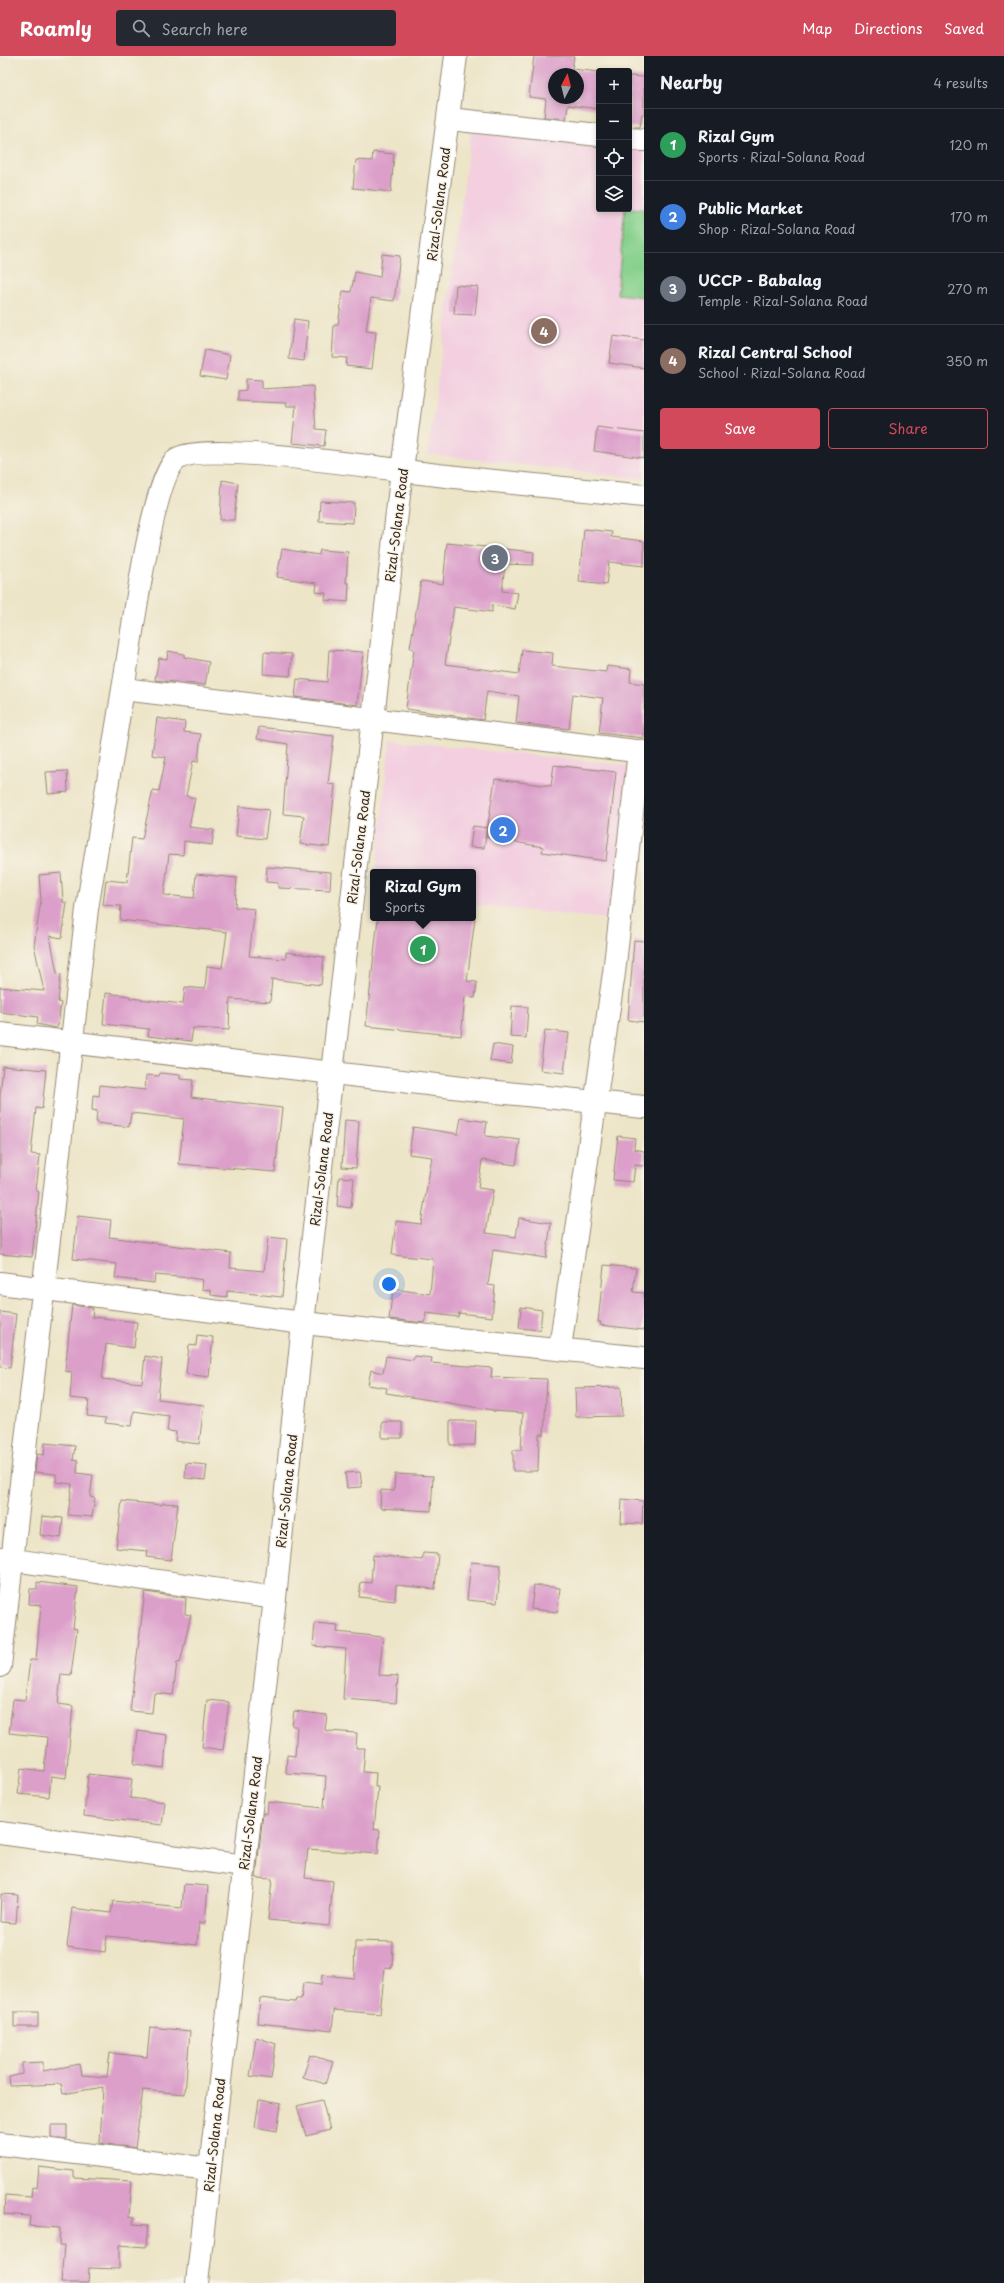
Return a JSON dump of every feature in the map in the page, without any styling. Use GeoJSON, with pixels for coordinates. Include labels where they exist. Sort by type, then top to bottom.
{"type":"FeatureCollection","features":[{"type":"Feature","properties":{"kind":"street","name":"Rizal-Solana Road"},"geometry":{"type":"LineString","coordinates":[[197,2283],[275,1598],[303,1323],[373,718],[402,470],[449,119],[456,56]]}},
{"type":"Feature","properties":{"kind":"street"},"geometry":{"type":"LineString","coordinates":[[449,119],[596,135]]}},
{"type":"Feature","properties":{"kind":"street"},"geometry":{"type":"LineString","coordinates":[[632,139],[644,140]]}},
{"type":"Feature","properties":{"kind":"street"},"geometry":{"type":"LineString","coordinates":[[0,1666],[5,1559],[44,1288],[87,909],[150,528],[160,492],[167,474],[176,459],[187,455],[236,454],[357,464],[644,496]]}},
{"type":"Feature","properties":{"kind":"street"},"geometry":{"type":"LineString","coordinates":[[123,689],[642,751],[614,973],[560,1348]]}},
{"type":"Feature","properties":{"kind":"street"},"geometry":{"type":"LineString","coordinates":[[0,1034],[596,1103],[644,1107]]}},
{"type":"Feature","properties":{"kind":"street"},"geometry":{"type":"LineString","coordinates":[[0,1283],[303,1323],[560,1348],[644,1358]]}},
{"type":"Feature","properties":{"kind":"street"},"geometry":{"type":"LineString","coordinates":[[5,1559],[275,1598]]}},
{"type":"Feature","properties":{"kind":"street"},"geometry":{"type":"LineString","coordinates":[[0,1833],[244,1866]]}},
{"type":"Feature","properties":{"kind":"street"},"geometry":{"type":"LineString","coordinates":[[0,2144],[210,2169]]}},
{"type":"Feature","properties":{"kind":"shaded area"},"geometry":{"type":"Polygon","coordinates":[[[471,132],[596,146],[596,212],[632,212],[632,149],[644,151],[644,479],[428,454],[471,132]]]}},
{"type":"Feature","properties":{"kind":"shaded area"},"geometry":{"type":"Polygon","coordinates":[[[390,740],[632,766],[616,920],[476,905],[476,869],[376,869],[390,740]]]}},
{"type":"Feature","properties":{"kind":"green space"},"geometry":{"type":"Polygon","coordinates":[[[632,208],[644,209],[644,297],[617,294],[625,212],[632,212],[632,208]]]}},
{"type":"Feature","properties":{"kind":"building"},"geometry":{"type":"Polygon","coordinates":[[[534,56],[574,56],[572,68],[548,68],[548,104],[584,104],[584,70],[596,72],[596,109],[568,105],[566,119],[544,117],[546,99],[529,97],[534,56]]]}},
{"type":"Feature","properties":{"kind":"building"},"geometry":{"type":"Polygon","coordinates":[[[632,76],[644,77],[644,114],[642,114],[640,127],[632,127],[632,76]]]}},
{"type":"Feature","properties":{"kind":"building"},"geometry":{"type":"Polygon","coordinates":[[[373,152],[394,154],[391,192],[353,188],[356,160],[372,161],[373,152]]]}},
{"type":"Feature","properties":{"kind":"building"},"geometry":{"type":"Polygon","coordinates":[[[382,254],[400,256],[394,301],[371,298],[366,331],[376,332],[372,369],[346,366],[347,358],[332,357],[334,325],[338,325],[343,291],[351,292],[355,272],[380,277],[382,254]]]}},
{"type":"Feature","properties":{"kind":"building"},"geometry":{"type":"Polygon","coordinates":[[[456,285],[478,287],[475,315],[454,314],[456,285]]]}},
{"type":"Feature","properties":{"kind":"building"},"geometry":{"type":"Polygon","coordinates":[[[294,319],[308,321],[304,361],[289,359],[294,319]]]}},
{"type":"Feature","properties":{"kind":"building"},"geometry":{"type":"Polygon","coordinates":[[[613,336],[644,340],[644,368],[609,363],[613,336]]]}},
{"type":"Feature","properties":{"kind":"building"},"geometry":{"type":"Polygon","coordinates":[[[205,350],[230,355],[226,380],[200,376],[205,350]]]}},
{"type":"Feature","properties":{"kind":"building"},"geometry":{"type":"Polygon","coordinates":[[[246,379],[262,380],[262,389],[313,386],[316,429],[326,430],[324,446],[292,443],[296,406],[287,406],[286,403],[238,401],[238,391],[246,390],[246,379]]]}},
{"type":"Feature","properties":{"kind":"building"},"geometry":{"type":"Polygon","coordinates":[[[597,427],[644,433],[644,458],[594,451],[597,427]]]}},
{"type":"Feature","properties":{"kind":"building"},"geometry":{"type":"Polygon","coordinates":[[[222,480],[238,483],[234,520],[220,520],[222,480]]]}},
{"type":"Feature","properties":{"kind":"building"},"geometry":{"type":"Polygon","coordinates":[[[320,501],[354,503],[353,523],[319,521],[320,501]]]}},
{"type":"Feature","properties":{"kind":"building"},"geometry":{"type":"Polygon","coordinates":[[[584,529],[612,532],[611,537],[644,541],[644,566],[609,562],[606,585],[579,582],[584,529]]]}},
{"type":"Feature","properties":{"kind":"building"},"geometry":{"type":"Polygon","coordinates":[[[447,543],[534,552],[533,565],[505,564],[502,591],[518,593],[515,609],[492,605],[492,612],[454,607],[445,664],[519,674],[522,650],[553,653],[552,666],[606,672],[607,666],[631,669],[630,682],[644,684],[644,738],[599,733],[603,698],[573,694],[569,729],[516,723],[519,696],[487,691],[483,720],[406,709],[414,649],[410,648],[421,581],[443,584],[447,543]]]}},
{"type":"Feature","properties":{"kind":"building"},"geometry":{"type":"Polygon","coordinates":[[[282,549],[319,555],[320,550],[348,552],[346,583],[349,583],[348,602],[325,600],[326,593],[316,592],[317,583],[277,577],[282,549]]]}},
{"type":"Feature","properties":{"kind":"building"},"geometry":{"type":"Polygon","coordinates":[[[329,650],[363,652],[357,705],[295,697],[297,679],[327,682],[329,650]]]}},
{"type":"Feature","properties":{"kind":"building"},"geometry":{"type":"Polygon","coordinates":[[[168,651],[184,654],[184,657],[209,662],[205,685],[155,680],[159,658],[167,659],[168,651]]]}},
{"type":"Feature","properties":{"kind":"building"},"geometry":{"type":"Polygon","coordinates":[[[264,652],[292,654],[290,676],[263,674],[264,652]]]}},
{"type":"Feature","properties":{"kind":"building"},"geometry":{"type":"Polygon","coordinates":[[[157,718],[185,722],[184,732],[201,734],[198,762],[193,761],[186,796],[195,798],[189,827],[214,830],[212,845],[184,841],[183,855],[169,854],[164,895],[194,898],[196,874],[237,878],[235,907],[255,909],[249,956],[286,959],[286,952],[324,957],[321,985],[272,979],[270,1002],[230,999],[229,1030],[193,1028],[191,1041],[148,1036],[149,1029],[103,1024],[106,993],[130,996],[130,998],[183,1004],[185,987],[205,989],[207,966],[222,968],[227,932],[120,920],[121,906],[103,905],[106,880],[127,882],[132,838],[142,839],[153,790],[159,791],[166,757],[152,755],[157,718]]]}},
{"type":"Feature","properties":{"kind":"building"},"geometry":{"type":"Polygon","coordinates":[[[259,727],[334,736],[328,784],[335,785],[329,847],[300,844],[304,816],[283,814],[288,744],[257,739],[259,727]]]}},
{"type":"Feature","properties":{"kind":"building"},"geometry":{"type":"Polygon","coordinates":[[[554,765],[616,772],[606,861],[542,852],[543,847],[486,837],[495,779],[551,786],[554,765]]]}},
{"type":"Feature","properties":{"kind":"building"},"geometry":{"type":"Polygon","coordinates":[[[67,771],[68,792],[48,794],[46,772],[67,771]]]}},
{"type":"Feature","properties":{"kind":"building"},"geometry":{"type":"Polygon","coordinates":[[[239,806],[269,810],[265,839],[236,836],[239,806]]]}},
{"type":"Feature","properties":{"kind":"building"},"geometry":{"type":"Polygon","coordinates":[[[473,826],[487,828],[484,848],[470,847],[473,826]]]}},
{"type":"Feature","properties":{"kind":"building"},"geometry":{"type":"Polygon","coordinates":[[[267,867],[331,872],[330,890],[278,888],[278,883],[266,882],[267,867]]]}},
{"type":"Feature","properties":{"kind":"building"},"geometry":{"type":"Polygon","coordinates":[[[61,873],[63,902],[67,903],[62,938],[50,936],[57,973],[61,974],[58,1002],[61,1003],[58,1026],[55,1028],[37,1024],[38,1017],[0,1012],[0,987],[44,991],[34,945],[41,901],[39,875],[61,873]]]}},
{"type":"Feature","properties":{"kind":"building"},"geometry":{"type":"Polygon","coordinates":[[[378,921],[475,921],[467,981],[477,982],[475,998],[465,997],[461,1036],[366,1026],[378,921]]]}},
{"type":"Feature","properties":{"kind":"building"},"geometry":{"type":"Polygon","coordinates":[[[634,940],[644,941],[644,1022],[628,1020],[634,940]]]}},
{"type":"Feature","properties":{"kind":"building"},"geometry":{"type":"Polygon","coordinates":[[[512,1006],[528,1007],[526,1038],[510,1037],[512,1006]]]}},
{"type":"Feature","properties":{"kind":"building"},"geometry":{"type":"Polygon","coordinates":[[[545,1030],[569,1033],[564,1073],[540,1070],[545,1030]]]}},
{"type":"Feature","properties":{"kind":"building"},"geometry":{"type":"Polygon","coordinates":[[[493,1044],[513,1047],[511,1064],[490,1061],[493,1044]]]}},
{"type":"Feature","properties":{"kind":"building"},"geometry":{"type":"Polygon","coordinates":[[[3,1066],[46,1070],[42,1109],[36,1108],[31,1154],[40,1155],[36,1191],[39,1192],[32,1257],[0,1254],[0,1096],[3,1066]]]}},
{"type":"Feature","properties":{"kind":"building"},"geometry":{"type":"Polygon","coordinates":[[[160,1073],[180,1075],[180,1079],[193,1080],[191,1097],[282,1108],[275,1172],[179,1164],[184,1119],[131,1113],[129,1127],[96,1123],[97,1111],[92,1110],[93,1095],[99,1096],[100,1085],[145,1090],[146,1075],[159,1076],[160,1073]]]}},
{"type":"Feature","properties":{"kind":"building"},"geometry":{"type":"Polygon","coordinates":[[[461,1118],[487,1122],[485,1136],[520,1140],[516,1165],[482,1160],[478,1188],[493,1190],[486,1233],[516,1237],[519,1218],[551,1223],[546,1258],[493,1250],[488,1285],[495,1286],[492,1317],[459,1313],[458,1317],[426,1313],[425,1323],[389,1319],[393,1289],[430,1294],[433,1259],[392,1255],[396,1221],[421,1224],[432,1157],[409,1154],[413,1127],[458,1134],[461,1118]]]}},
{"type":"Feature","properties":{"kind":"building"},"geometry":{"type":"Polygon","coordinates":[[[345,1120],[359,1121],[356,1168],[342,1167],[345,1120]]]}},
{"type":"Feature","properties":{"kind":"building"},"geometry":{"type":"Polygon","coordinates":[[[618,1136],[635,1138],[634,1149],[644,1151],[644,1166],[635,1165],[633,1182],[613,1180],[618,1136]]]}},
{"type":"Feature","properties":{"kind":"building"},"geometry":{"type":"Polygon","coordinates":[[[339,1177],[354,1178],[351,1208],[337,1206],[339,1177]]]}},
{"type":"Feature","properties":{"kind":"building"},"geometry":{"type":"Polygon","coordinates":[[[78,1216],[111,1220],[109,1237],[231,1253],[230,1268],[264,1271],[268,1237],[287,1239],[282,1297],[227,1291],[227,1297],[211,1295],[211,1290],[202,1289],[203,1280],[191,1278],[155,1275],[154,1283],[115,1278],[117,1264],[73,1259],[78,1216]]]}},
{"type":"Feature","properties":{"kind":"building"},"geometry":{"type":"Polygon","coordinates":[[[604,1265],[636,1268],[633,1292],[644,1293],[644,1330],[600,1325],[601,1322],[598,1322],[604,1265]]]}},
{"type":"Feature","properties":{"kind":"building"},"geometry":{"type":"Polygon","coordinates":[[[72,1305],[93,1308],[92,1317],[137,1322],[134,1348],[106,1344],[102,1379],[142,1383],[145,1356],[162,1359],[158,1399],[204,1405],[199,1444],[175,1441],[176,1432],[167,1431],[169,1416],[134,1411],[132,1426],[105,1423],[106,1418],[87,1416],[89,1400],[70,1398],[72,1372],[65,1371],[72,1305]]]}},
{"type":"Feature","properties":{"kind":"building"},"geometry":{"type":"Polygon","coordinates":[[[521,1307],[542,1310],[540,1330],[519,1328],[521,1307]]]}},
{"type":"Feature","properties":{"kind":"building"},"geometry":{"type":"Polygon","coordinates":[[[0,1312],[16,1314],[10,1368],[0,1367],[0,1312]]]}},
{"type":"Feature","properties":{"kind":"building"},"geometry":{"type":"Polygon","coordinates":[[[197,1335],[213,1337],[209,1377],[186,1374],[189,1345],[196,1346],[197,1335]]]}},
{"type":"Feature","properties":{"kind":"building"},"geometry":{"type":"Polygon","coordinates":[[[386,1356],[413,1360],[414,1356],[432,1358],[431,1363],[492,1368],[491,1377],[547,1379],[544,1434],[539,1434],[538,1471],[513,1471],[513,1450],[521,1450],[523,1413],[493,1411],[386,1393],[387,1388],[368,1385],[371,1370],[383,1373],[386,1356]]]}},
{"type":"Feature","properties":{"kind":"building"},"geometry":{"type":"Polygon","coordinates":[[[621,1387],[622,1416],[576,1417],[575,1388],[621,1387]]]}},
{"type":"Feature","properties":{"kind":"building"},"geometry":{"type":"Polygon","coordinates":[[[450,1421],[476,1421],[475,1445],[450,1445],[450,1421]]]}},
{"type":"Feature","properties":{"kind":"building"},"geometry":{"type":"Polygon","coordinates":[[[382,1422],[402,1422],[402,1438],[382,1438],[382,1422]]]}},
{"type":"Feature","properties":{"kind":"building"},"geometry":{"type":"Polygon","coordinates":[[[45,1443],[75,1446],[73,1460],[78,1461],[77,1473],[93,1475],[90,1497],[95,1498],[92,1517],[68,1515],[72,1484],[56,1482],[56,1474],[35,1472],[37,1454],[44,1455],[45,1443]]]}},
{"type":"Feature","properties":{"kind":"building"},"geometry":{"type":"Polygon","coordinates":[[[186,1463],[207,1465],[205,1480],[185,1478],[186,1463]]]}},
{"type":"Feature","properties":{"kind":"building"},"geometry":{"type":"Polygon","coordinates":[[[360,1472],[362,1487],[347,1488],[345,1473],[360,1472]]]}},
{"type":"Feature","properties":{"kind":"building"},"geometry":{"type":"Polygon","coordinates":[[[395,1474],[433,1476],[431,1511],[380,1508],[381,1490],[394,1491],[395,1474]]]}},
{"type":"Feature","properties":{"kind":"building"},"geometry":{"type":"Polygon","coordinates":[[[622,1499],[643,1501],[642,1524],[621,1523],[622,1499]]]}},
{"type":"Feature","properties":{"kind":"building"},"geometry":{"type":"Polygon","coordinates":[[[122,1501],[162,1505],[162,1503],[178,1504],[171,1560],[146,1557],[147,1551],[116,1548],[122,1501]]]}},
{"type":"Feature","properties":{"kind":"building"},"geometry":{"type":"Polygon","coordinates":[[[42,1516],[63,1518],[61,1538],[40,1535],[42,1516]]]}},
{"type":"Feature","properties":{"kind":"building"},"geometry":{"type":"Polygon","coordinates":[[[423,1553],[438,1554],[435,1589],[396,1585],[395,1601],[359,1597],[361,1582],[371,1583],[373,1555],[422,1560],[423,1553]]]}},
{"type":"Feature","properties":{"kind":"building"},"geometry":{"type":"Polygon","coordinates":[[[471,1562],[501,1565],[497,1603],[467,1600],[471,1562]]]}},
{"type":"Feature","properties":{"kind":"building"},"geometry":{"type":"Polygon","coordinates":[[[37,1582],[78,1587],[73,1628],[77,1629],[71,1675],[61,1674],[58,1704],[73,1706],[66,1778],[51,1776],[49,1797],[18,1794],[21,1768],[44,1771],[47,1737],[9,1733],[13,1699],[25,1700],[30,1660],[36,1660],[41,1605],[29,1604],[30,1589],[37,1589],[37,1582]]]}},
{"type":"Feature","properties":{"kind":"building"},"geometry":{"type":"Polygon","coordinates":[[[534,1585],[560,1588],[557,1612],[531,1609],[534,1585]]]}},
{"type":"Feature","properties":{"kind":"building"},"geometry":{"type":"Polygon","coordinates":[[[145,1592],[186,1598],[185,1614],[191,1615],[180,1663],[177,1662],[173,1695],[154,1693],[152,1713],[130,1711],[145,1592]]]}},
{"type":"Feature","properties":{"kind":"building"},"geometry":{"type":"Polygon","coordinates":[[[315,1623],[338,1625],[337,1632],[383,1637],[379,1675],[398,1676],[396,1703],[343,1699],[346,1649],[313,1646],[315,1623]]]}},
{"type":"Feature","properties":{"kind":"building"},"geometry":{"type":"Polygon","coordinates":[[[207,1700],[229,1702],[223,1750],[202,1747],[207,1700]]]}},
{"type":"Feature","properties":{"kind":"building"},"geometry":{"type":"Polygon","coordinates":[[[294,1711],[327,1715],[325,1730],[357,1733],[356,1748],[365,1748],[363,1772],[376,1773],[375,1787],[378,1787],[374,1829],[380,1830],[378,1854],[308,1849],[305,1878],[333,1881],[329,1926],[268,1920],[272,1879],[256,1878],[263,1813],[267,1814],[268,1802],[324,1808],[326,1776],[286,1773],[287,1755],[295,1756],[297,1726],[292,1726],[294,1711]]]}},
{"type":"Feature","properties":{"kind":"building"},"geometry":{"type":"Polygon","coordinates":[[[138,1731],[167,1735],[164,1768],[134,1764],[138,1731]]]}},
{"type":"Feature","properties":{"kind":"building"},"geometry":{"type":"Polygon","coordinates":[[[88,1774],[132,1779],[130,1798],[165,1802],[162,1825],[84,1816],[88,1774]]]}},
{"type":"Feature","properties":{"kind":"building"},"geometry":{"type":"Polygon","coordinates":[[[184,1884],[208,1886],[205,1923],[199,1922],[197,1945],[107,1936],[105,1952],[67,1947],[72,1908],[111,1913],[113,1901],[182,1908],[184,1884]]]}},
{"type":"Feature","properties":{"kind":"building"},"geometry":{"type":"Polygon","coordinates":[[[1,1894],[18,1895],[16,1923],[0,1922],[1,1894]]]}},
{"type":"Feature","properties":{"kind":"building"},"geometry":{"type":"Polygon","coordinates":[[[355,1941],[393,1942],[392,1968],[385,1967],[380,2014],[334,2010],[332,2031],[258,2023],[260,1998],[295,2002],[296,1999],[301,1999],[303,1983],[321,1985],[322,1975],[354,1978],[355,1941]]]}},
{"type":"Feature","properties":{"kind":"building"},"geometry":{"type":"Polygon","coordinates":[[[14,2012],[38,2012],[38,2027],[14,2027],[14,2012]]]}},
{"type":"Feature","properties":{"kind":"building"},"geometry":{"type":"Polygon","coordinates":[[[150,2027],[190,2031],[185,2094],[143,2090],[135,2148],[100,2143],[103,2087],[63,2094],[61,2084],[10,2086],[9,2077],[22,2074],[22,2063],[43,2062],[43,2071],[80,2064],[82,2075],[107,2077],[110,2053],[147,2057],[150,2027]]]}},
{"type":"Feature","properties":{"kind":"building"},"geometry":{"type":"Polygon","coordinates":[[[256,2037],[276,2044],[271,2079],[250,2076],[256,2037]]]}},
{"type":"Feature","properties":{"kind":"building"},"geometry":{"type":"Polygon","coordinates":[[[310,2055],[333,2062],[325,2084],[303,2077],[310,2055]]]}},
{"type":"Feature","properties":{"kind":"building"},"geometry":{"type":"Polygon","coordinates":[[[259,2100],[281,2104],[277,2131],[255,2127],[259,2100]]]}},
{"type":"Feature","properties":{"kind":"building"},"geometry":{"type":"Polygon","coordinates":[[[322,2100],[330,2130],[306,2136],[297,2106],[322,2100]]]}},
{"type":"Feature","properties":{"kind":"building"},"geometry":{"type":"Polygon","coordinates":[[[51,2125],[67,2125],[67,2139],[51,2137],[51,2125]]]}},
{"type":"Feature","properties":{"kind":"building"},"geometry":{"type":"Polygon","coordinates":[[[39,2167],[74,2171],[74,2178],[132,2181],[129,2217],[134,2218],[133,2224],[148,2225],[146,2247],[119,2245],[119,2269],[89,2268],[88,2283],[61,2283],[64,2245],[59,2245],[60,2228],[29,2226],[30,2216],[4,2214],[5,2195],[31,2197],[32,2187],[37,2188],[39,2167]]]}},
{"type":"Feature","properties":{"kind":"place","name":"Rizal Central School"},"geometry":{"type":"Point","coordinates":[544,331]}},
{"type":"Feature","properties":{"kind":"place","name":"UCCP - Babalag"},"geometry":{"type":"Point","coordinates":[495,558]}},
{"type":"Feature","properties":{"kind":"place","name":"Public Market"},"geometry":{"type":"Point","coordinates":[503,830]}},
{"type":"Feature","properties":{"kind":"place","name":"Rizal Gym"},"geometry":{"type":"Point","coordinates":[423,949]}}]}
